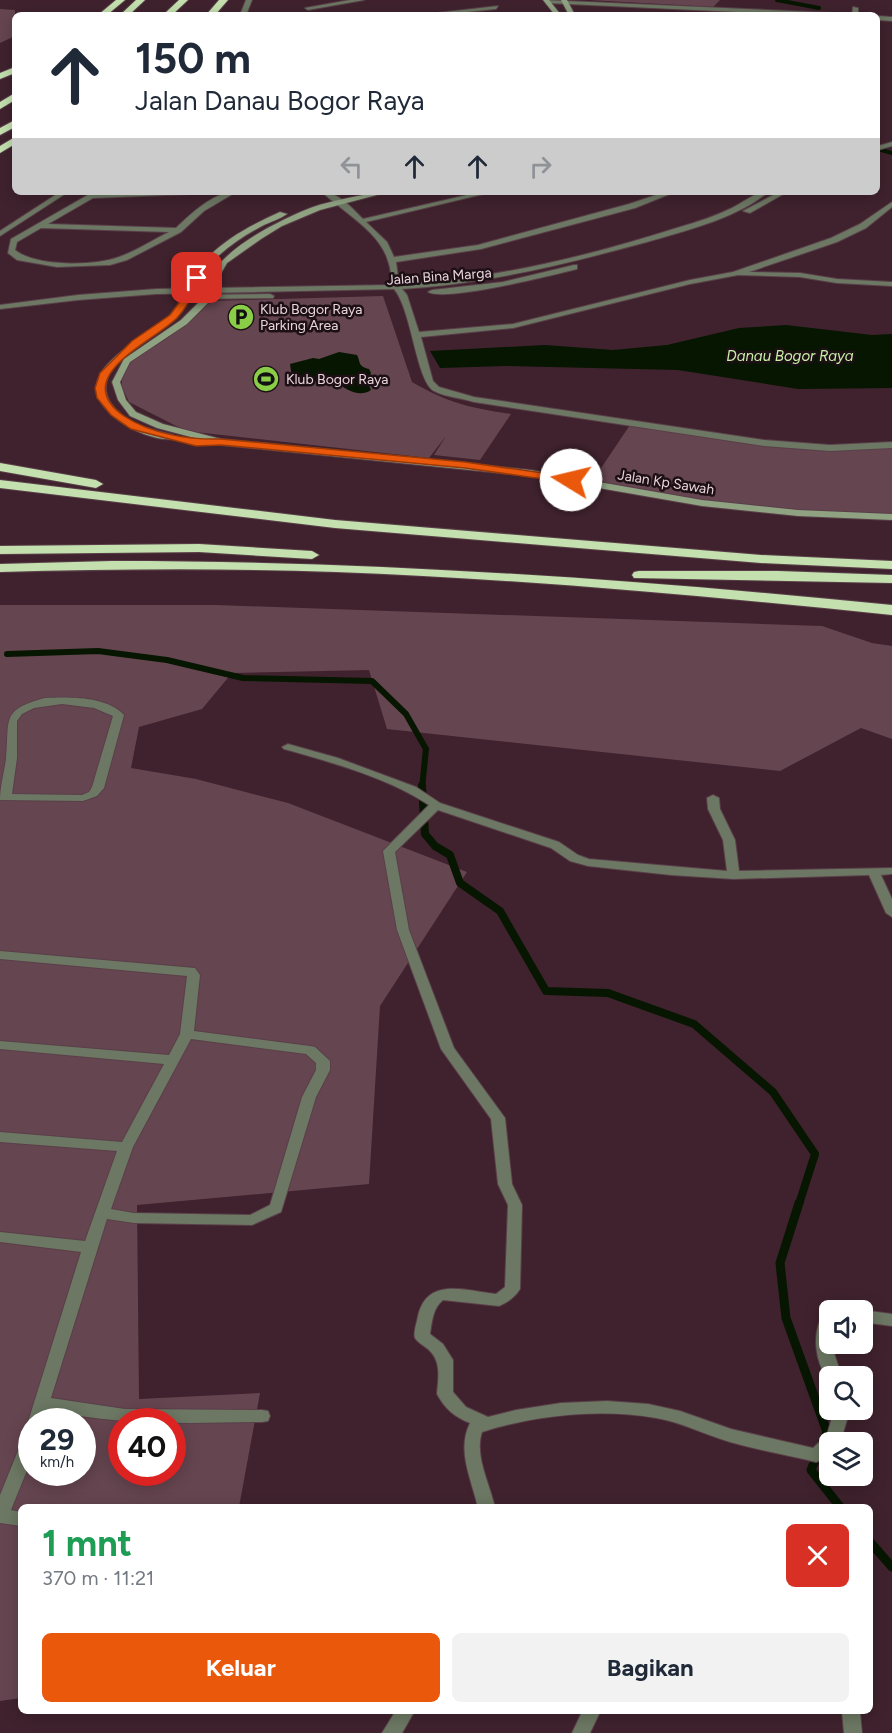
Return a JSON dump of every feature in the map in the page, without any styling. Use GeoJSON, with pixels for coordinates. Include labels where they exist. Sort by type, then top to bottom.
{"type":"FeatureCollection","features":[{"type":"Feature","properties":{"kind":"highway"},"geometry":{"type":"LineString","coordinates":[[106,12],[121,0]]}},
{"type":"Feature","properties":{"kind":"highway"},"geometry":{"type":"LineString","coordinates":[[127,12],[141,0]]}},
{"type":"Feature","properties":{"kind":"highway"},"geometry":{"type":"LineString","coordinates":[[170,12],[184,0]]}},
{"type":"Feature","properties":{"kind":"highway"},"geometry":{"type":"LineString","coordinates":[[213,12],[224,0]]}},
{"type":"Feature","properties":{"kind":"highway"},"geometry":{"type":"LineString","coordinates":[[0,467],[118,488],[193,497],[892,565]]}},
{"type":"Feature","properties":{"kind":"highway"},"geometry":{"type":"LineString","coordinates":[[0,484],[335,524],[761,559],[861,562]]}},
{"type":"Feature","properties":{"kind":"highway"},"geometry":{"type":"LineString","coordinates":[[0,549],[199,548],[530,572],[619,576],[801,575],[892,579]]}},
{"type":"Feature","properties":{"kind":"highway"},"geometry":{"type":"LineString","coordinates":[[0,568],[145,564],[282,566],[622,584],[892,610]]}},
{"type":"Feature","properties":{"kind":"street"},"geometry":{"type":"LineString","coordinates":[[309,0],[309,12]]}},
{"type":"Feature","properties":{"kind":"street"},"geometry":{"type":"LineString","coordinates":[[308,8],[361,0]]}},
{"type":"Feature","properties":{"kind":"street"},"geometry":{"type":"LineString","coordinates":[[490,0],[501,12]]}},
{"type":"Feature","properties":{"kind":"street"},"geometry":{"type":"LineString","coordinates":[[546,1],[772,12]]}},
{"type":"Feature","properties":{"kind":"street"},"geometry":{"type":"LineString","coordinates":[[611,4],[619,12]]}},
{"type":"Feature","properties":{"kind":"street"},"geometry":{"type":"LineString","coordinates":[[450,12],[496,7]]}},
{"type":"Feature","properties":{"kind":"street"},"geometry":{"type":"LineString","coordinates":[[708,9],[712,12]]}},
{"type":"Feature","properties":{"kind":"street"},"geometry":{"type":"LineString","coordinates":[[0,234],[60,195]]}},
{"type":"Feature","properties":{"kind":"street"},"geometry":{"type":"LineString","coordinates":[[93,195],[14,241],[11,251],[20,258],[57,265],[107,263],[124,258],[178,230],[201,209],[227,195]]}},
{"type":"Feature","properties":{"kind":"street"},"geometry":{"type":"LineString","coordinates":[[331,195],[363,221],[384,244],[392,260],[396,287],[403,295],[417,335],[429,382],[436,389],[454,395],[764,443],[830,448],[892,445]]}},
{"type":"Feature","properties":{"kind":"street"},"geometry":{"type":"LineString","coordinates":[[221,442],[160,426],[133,414],[122,400],[116,382],[127,362],[177,327],[208,293],[224,262],[258,237],[294,217],[350,195]]}},
{"type":"Feature","properties":{"kind":"street"},"geometry":{"type":"LineString","coordinates":[[221,442],[196,443],[135,427],[114,413],[102,398],[100,388],[103,375],[117,359],[173,316],[212,258],[258,226],[295,209],[365,195]]}},
{"type":"Feature","properties":{"kind":"street"},"geometry":{"type":"LineString","coordinates":[[363,221],[476,195]]}},
{"type":"Feature","properties":{"kind":"street"},"geometry":{"type":"LineString","coordinates":[[392,260],[478,247],[632,206],[663,195]]}},
{"type":"Feature","properties":{"kind":"street","name":"Jalan Bina Marga"},"geometry":{"type":"LineString","coordinates":[[208,293],[396,287],[474,280],[566,261],[716,218],[759,195]]}},
{"type":"Feature","properties":{"kind":"street","name":"Jalan Bina Marga"},"geometry":{"type":"LineString","coordinates":[[0,307],[152,293],[403,295],[470,290],[555,273],[687,234],[741,214],[778,195]]}},
{"type":"Feature","properties":{"kind":"street"},"geometry":{"type":"LineString","coordinates":[[735,273],[793,265],[814,248],[863,226],[892,204]]}},
{"type":"Feature","properties":{"kind":"street"},"geometry":{"type":"LineString","coordinates":[[37,226],[178,230]]}},
{"type":"Feature","properties":{"kind":"street"},"geometry":{"type":"LineString","coordinates":[[417,335],[513,326],[690,282],[793,265],[837,281],[892,285]]}},
{"type":"Feature","properties":{"kind":"street","name":"Jalan Kp Sawah"},"geometry":{"type":"LineString","coordinates":[[221,442],[530,473],[702,503],[798,513],[892,517]]}},
{"type":"Feature","properties":{"kind":"street"},"geometry":{"type":"LineString","coordinates":[[50,700],[112,709],[119,715],[98,788],[93,794],[83,798],[3,797],[12,748],[12,721],[21,709],[50,700]]}},
{"type":"Feature","properties":{"kind":"street"},"geometry":{"type":"LineString","coordinates":[[288,747],[334,760],[412,789],[436,805],[480,822],[555,845],[574,858],[588,862],[671,871],[734,874],[890,871]]}},
{"type":"Feature","properties":{"kind":"street"},"geometry":{"type":"LineString","coordinates":[[712,798],[714,809],[729,840],[734,874]]}},
{"type":"Feature","properties":{"kind":"street"},"geometry":{"type":"LineString","coordinates":[[436,805],[389,851],[403,930],[448,1049],[498,1118],[505,1184],[515,1205],[512,1289],[499,1300],[442,1294],[436,1296],[427,1308],[422,1336],[440,1347],[447,1367],[445,1394],[460,1412],[488,1423]]}},
{"type":"Feature","properties":{"kind":"street"},"geometry":{"type":"LineString","coordinates":[[873,871],[892,913]]}},
{"type":"Feature","properties":{"kind":"street"},"geometry":{"type":"LineString","coordinates":[[0,955],[190,971],[194,975],[188,1034],[126,1148],[90,1247],[41,1408]]}},
{"type":"Feature","properties":{"kind":"street"},"geometry":{"type":"LineString","coordinates":[[103,1213],[134,1218],[252,1220],[276,1208],[309,1097],[323,1070],[323,1061],[310,1050],[188,1034]]}},
{"type":"Feature","properties":{"kind":"street"},"geometry":{"type":"LineString","coordinates":[[0,1045],[172,1060]]}},
{"type":"Feature","properties":{"kind":"street"},"geometry":{"type":"LineString","coordinates":[[0,1137],[126,1148]]}},
{"type":"Feature","properties":{"kind":"street"},"geometry":{"type":"LineString","coordinates":[[0,1237],[90,1247]]}},
{"type":"Feature","properties":{"kind":"street"},"geometry":{"type":"LineString","coordinates":[[873,1317],[892,1320]]}},
{"type":"Feature","properties":{"kind":"street"},"geometry":{"type":"LineString","coordinates":[[43,1403],[80,1412],[121,1416],[204,1418],[262,1416]]}},
{"type":"Feature","properties":{"kind":"street"},"geometry":{"type":"LineString","coordinates":[[486,1504],[478,1479],[472,1440],[476,1427],[488,1423],[554,1411],[597,1407],[650,1410],[730,1436],[816,1455],[834,1438],[839,1420]]}},
{"type":"Feature","properties":{"kind":"street"},"geometry":{"type":"LineString","coordinates":[[18,1471],[0,1516],[18,1519]]}},
{"type":"Feature","properties":{"kind":"street"},"geometry":{"type":"LineString","coordinates":[[391,1733],[404,1714]]}},
{"type":"Feature","properties":{"kind":"street"},"geometry":{"type":"LineString","coordinates":[[581,1733],[590,1714]]}},
{"type":"Feature","properties":{"kind":"street"},"geometry":{"type":"LineString","coordinates":[[851,1714],[853,1733]]}},
{"type":"Feature","properties":{"kind":"shaded area"},"geometry":{"type":"Polygon","coordinates":[[[589,0],[720,0],[713,7],[589,0]]]}},
{"type":"Feature","properties":{"kind":"shaded area"},"geometry":{"type":"Polygon","coordinates":[[[0,9],[15,10],[12,12],[12,37],[0,43],[0,9]]]}},
{"type":"Feature","properties":{"kind":"shaded area","name":"Klub Bogor Raya"},"geometry":{"type":"Polygon","coordinates":[[[383,296],[412,382],[460,404],[511,414],[480,460],[434,455],[446,436],[429,458],[186,431],[129,402],[122,387],[122,376],[131,361],[169,337],[208,301],[383,296]]]}},
{"type":"Feature","properties":{"kind":"shaded area"},"geometry":{"type":"Polygon","coordinates":[[[632,422],[764,443],[830,448],[892,445],[892,517],[798,513],[702,503],[591,483],[632,422]]]}},
{"type":"Feature","properties":{"kind":"shaded area"},"geometry":{"type":"Polygon","coordinates":[[[0,605],[216,605],[822,626],[872,643],[892,646],[892,739],[861,728],[780,771],[387,729],[369,670],[232,673],[202,709],[139,727],[131,768],[196,779],[288,803],[467,872],[380,1006],[369,1184],[137,1205],[139,1399],[260,1393],[240,1504],[18,1504],[18,1698],[0,1701],[0,605]]]}},
{"type":"Feature","properties":{"kind":"water","name":"Danau Bogor Raya"},"geometry":{"type":"Polygon","coordinates":[[[786,325],[872,335],[892,334],[892,388],[798,389],[678,370],[506,366],[440,368],[430,351],[545,345],[613,350],[667,345],[739,328],[786,325]]]}},
{"type":"Feature","properties":{"kind":"water"},"geometry":{"type":"Polygon","coordinates":[[[339,352],[357,355],[361,365],[369,369],[371,373],[367,381],[371,390],[362,393],[353,392],[336,381],[290,381],[292,378],[290,364],[313,358],[319,359],[339,352]]]}},
{"type":"Feature","properties":{"kind":"waterway"},"geometry":{"type":"LineString","coordinates":[[777,0],[819,8]]}},
{"type":"Feature","properties":{"kind":"waterway"},"geometry":{"type":"LineString","coordinates":[[880,150],[892,153]]}},
{"type":"Feature","properties":{"kind":"waterway"},"geometry":{"type":"LineString","coordinates":[[7,654],[98,651],[167,660],[243,678],[372,681],[406,714],[426,749],[422,787]]}},
{"type":"Feature","properties":{"kind":"waterway"},"geometry":{"type":"LineString","coordinates":[[422,787],[425,834],[435,846],[450,855],[460,883],[500,911],[546,991],[608,993],[694,1024],[773,1092],[815,1154],[799,1204]]}},
{"type":"Feature","properties":{"kind":"waterway"},"geometry":{"type":"LineString","coordinates":[[799,1203],[780,1263],[786,1318],[827,1432],[811,1470],[838,1504]]}},
{"type":"Feature","properties":{"kind":"waterway"},"geometry":{"type":"LineString","coordinates":[[873,1545],[892,1567]]}},
{"type":"Feature","properties":{"kind":"place","name":"Klub Bogor Raya Parking Area"},"geometry":{"type":"Point","coordinates":[241,317]}},
{"type":"Feature","properties":{"kind":"place","name":"Klub Bogor Raya"},"geometry":{"type":"Point","coordinates":[266,379]}},
{"type":"Feature","properties":{"kind":"route"},"geometry":{"type":"LineString","coordinates":[[197,278],[189,297],[173,316],[135,343],[103,375],[100,388],[102,398],[114,413],[135,427],[196,443],[221,442],[465,465],[571,480]]}}]}
